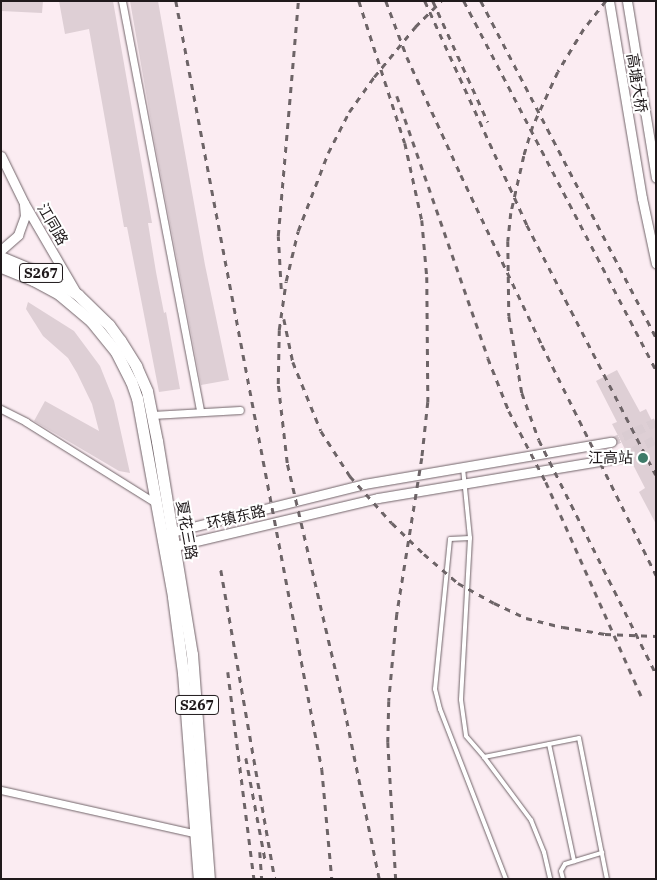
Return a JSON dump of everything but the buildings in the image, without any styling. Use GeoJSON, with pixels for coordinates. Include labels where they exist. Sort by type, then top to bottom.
{"type":"FeatureCollection","features":[{"type":"Feature","properties":{"kind":"main road","name":"夏花三路"},"geometry":{"type":"LineString","coordinates":[[1,257],[51,278],[75,300],[109,325],[129,353],[143,382],[152,415],[175,546],[193,668],[202,835],[199,879]]}},
{"type":"Feature","properties":{"kind":"main road","name":"夏花三路"},"geometry":{"type":"LineString","coordinates":[[1,268],[75,300],[107,338],[131,380],[141,414],[164,542],[209,879]]}},
{"type":"Feature","properties":{"kind":"street"},"geometry":{"type":"LineString","coordinates":[[122,1],[200,411]]}},
{"type":"Feature","properties":{"kind":"street","name":"高塘大桥"},"geometry":{"type":"LineString","coordinates":[[609,1],[642,198],[656,264]]}},
{"type":"Feature","properties":{"kind":"street","name":"高塘大桥"},"geometry":{"type":"LineString","coordinates":[[627,1],[656,178]]}},
{"type":"Feature","properties":{"kind":"street","name":"江同路"},"geometry":{"type":"LineString","coordinates":[[1,156],[75,300]]}},
{"type":"Feature","properties":{"kind":"street"},"geometry":{"type":"LineString","coordinates":[[1,250],[18,235],[25,216],[24,203]]}},
{"type":"Feature","properties":{"kind":"street"},"geometry":{"type":"LineString","coordinates":[[1,409],[26,422],[157,505]]}},
{"type":"Feature","properties":{"kind":"street"},"geometry":{"type":"LineString","coordinates":[[152,415],[240,410]]}},
{"type":"Feature","properties":{"kind":"street","name":"环镇东路"},"geometry":{"type":"LineString","coordinates":[[172,532],[364,484],[611,442]]}},
{"type":"Feature","properties":{"kind":"street","name":"环镇东路"},"geometry":{"type":"LineString","coordinates":[[175,546],[378,498],[622,458]]}},
{"type":"Feature","properties":{"kind":"street"},"geometry":{"type":"LineString","coordinates":[[172,532],[164,542],[175,546]]}},
{"type":"Feature","properties":{"kind":"street"},"geometry":{"type":"LineString","coordinates":[[1,790],[202,835]]}},
{"type":"Feature","properties":{"kind":"lane"},"geometry":{"type":"LineString","coordinates":[[463,468],[470,538],[461,700],[466,736],[484,757],[530,820],[544,852],[550,879]]}},
{"type":"Feature","properties":{"kind":"lane"},"geometry":{"type":"LineString","coordinates":[[470,538],[450,539],[435,689],[440,709],[506,879]]}},
{"type":"Feature","properties":{"kind":"lane"},"geometry":{"type":"LineString","coordinates":[[484,757],[579,738],[607,879]]}},
{"type":"Feature","properties":{"kind":"lane"},"geometry":{"type":"LineString","coordinates":[[549,744],[574,861]]}},
{"type":"Feature","properties":{"kind":"lane"},"geometry":{"type":"LineString","coordinates":[[563,879],[561,871],[565,864],[602,853]]}},
{"type":"Feature","properties":{"kind":"tunnel"},"geometry":{"type":"LineString","coordinates":[[611,442],[656,422]]}},
{"type":"Feature","properties":{"kind":"tunnel"},"geometry":{"type":"LineString","coordinates":[[622,457],[656,439]]}},
{"type":"Feature","properties":{"kind":"railway"},"geometry":{"type":"LineString","coordinates":[[176,1],[322,769],[332,879]]}},
{"type":"Feature","properties":{"kind":"railway"},"geometry":{"type":"LineString","coordinates":[[281,289],[278,236],[298,1]]}},
{"type":"Feature","properties":{"kind":"railway"},"geometry":{"type":"LineString","coordinates":[[359,1],[405,143],[422,220],[427,277],[428,402],[422,458],[397,614],[389,701],[388,742],[396,879]]}},
{"type":"Feature","properties":{"kind":"railway"},"geometry":{"type":"LineString","coordinates":[[386,1],[407,57],[461,175],[542,345],[656,575]]}},
{"type":"Feature","properties":{"kind":"railway"},"geometry":{"type":"LineString","coordinates":[[425,1],[527,225],[656,475]]}},
{"type":"Feature","properties":{"kind":"railway"},"geometry":{"type":"LineString","coordinates":[[433,1],[488,122]]}},
{"type":"Feature","properties":{"kind":"railway"},"geometry":{"type":"LineString","coordinates":[[379,879],[343,704],[287,463],[278,384],[279,330],[286,281],[298,231],[328,153],[349,112],[374,77],[415,27],[441,1]]}},
{"type":"Feature","properties":{"kind":"railway"},"geometry":{"type":"LineString","coordinates":[[464,1],[656,370]]}},
{"type":"Feature","properties":{"kind":"railway"},"geometry":{"type":"LineString","coordinates":[[481,1],[656,337]]}},
{"type":"Feature","properties":{"kind":"railway"},"geometry":{"type":"LineString","coordinates":[[606,1],[584,29],[558,72],[533,126],[511,213],[508,241],[509,316],[522,393],[539,440],[656,674]]}},
{"type":"Feature","properties":{"kind":"railway"},"geometry":{"type":"LineString","coordinates":[[397,96],[488,358],[509,411],[546,482],[642,698]]}},
{"type":"Feature","properties":{"kind":"railway"},"geometry":{"type":"LineString","coordinates":[[284,319],[293,362],[321,431],[350,476],[392,523],[458,583],[526,618],[605,634],[656,636]]}},
{"type":"Feature","properties":{"kind":"railway"},"geometry":{"type":"LineString","coordinates":[[221,570],[275,879]]}},
{"type":"Feature","properties":{"kind":"railway"},"geometry":{"type":"LineString","coordinates":[[228,672],[254,879]]}},
{"type":"Feature","properties":{"kind":"railway"},"geometry":{"type":"LineString","coordinates":[[246,758],[265,859]]}},
{"type":"Feature","properties":{"kind":"railway"},"geometry":{"type":"LineString","coordinates":[[260,852],[262,879]]}},
{"type":"Feature","properties":{"kind":"place","name":"江高站"},"geometry":{"type":"Point","coordinates":[643,458]}}]}
